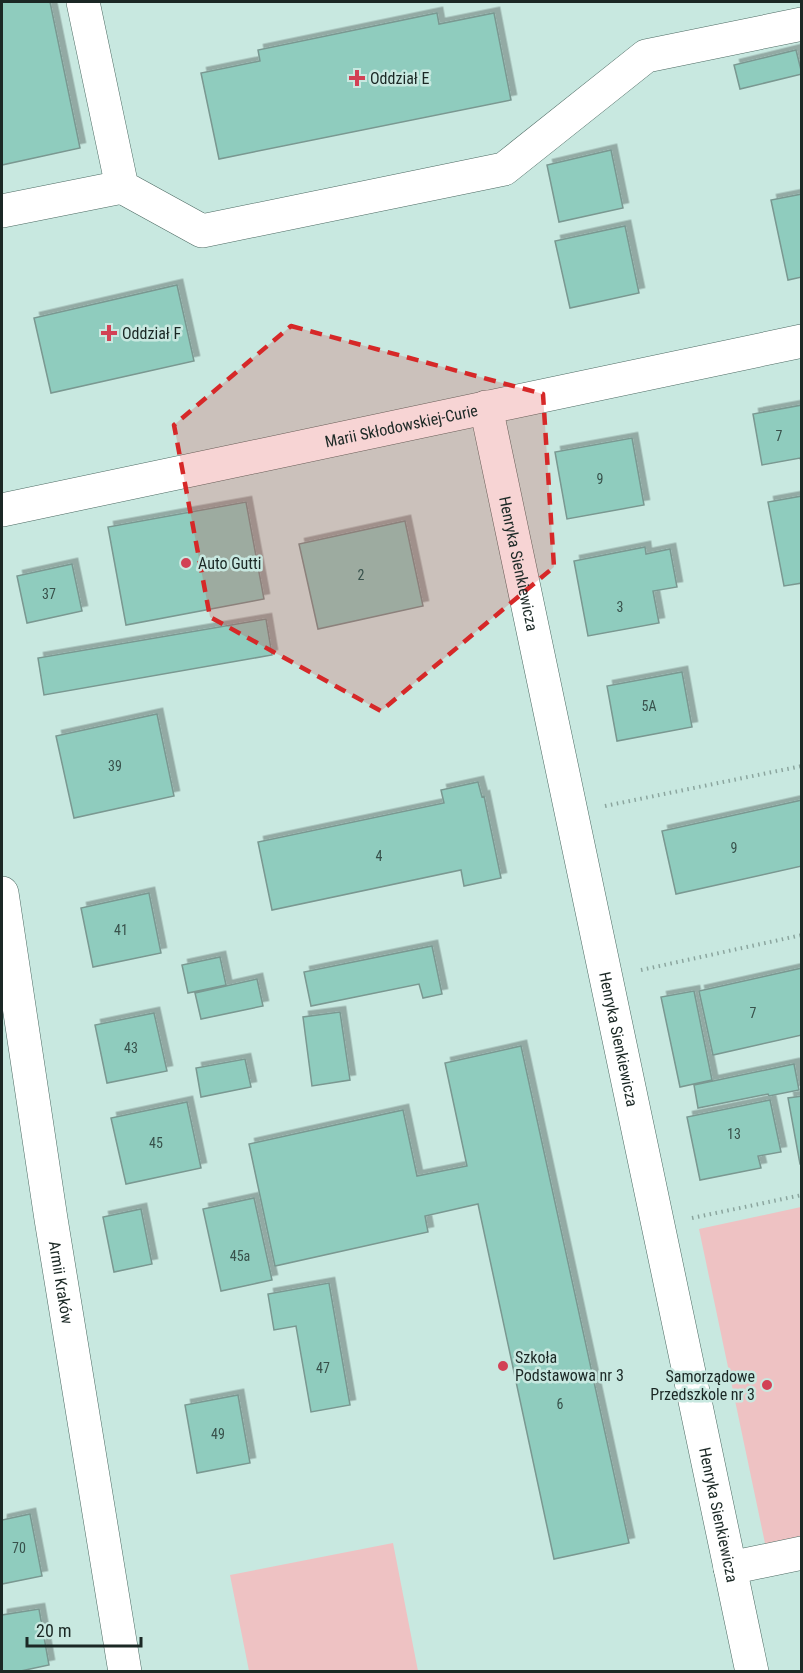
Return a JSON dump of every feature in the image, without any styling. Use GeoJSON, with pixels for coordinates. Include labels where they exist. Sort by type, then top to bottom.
{"type":"FeatureCollection","features":[{"type":"Feature","properties":{"kind":"street"},"geometry":{"type":"LineString","coordinates":[[83,2],[122,187]]}},
{"type":"Feature","properties":{"kind":"street"},"geometry":{"type":"LineString","coordinates":[[2,212],[122,187],[202,231],[504,169],[646,56],[801,24]]}},
{"type":"Feature","properties":{"kind":"street","name":"Marii Skłodowskiej-Curie"},"geometry":{"type":"LineString","coordinates":[[2,510],[801,341]]}},
{"type":"Feature","properties":{"kind":"street","name":"Henryka Sienkiewicza"},"geometry":{"type":"LineString","coordinates":[[486,406],[752,1671]]}},
{"type":"Feature","properties":{"kind":"street","name":"Armii Kraków"},"geometry":{"type":"LineString","coordinates":[[2,893],[53,1231],[125,1671]]}},
{"type":"Feature","properties":{"kind":"street"},"geometry":{"type":"LineString","coordinates":[[730,1568],[801,1553]]}},
{"type":"Feature","properties":{"kind":"path"},"geometry":{"type":"LineString","coordinates":[[572,813],[801,766]]}},
{"type":"Feature","properties":{"kind":"path"},"geometry":{"type":"LineString","coordinates":[[607,977],[801,936]]}},
{"type":"Feature","properties":{"kind":"path"},"geometry":{"type":"LineString","coordinates":[[659,1224],[801,1195]]}},
{"type":"Feature","properties":{"kind":"highlighted area"},"geometry":{"type":"Polygon","coordinates":[[[291,326],[543,394],[554,567],[381,711],[210,617],[174,425],[291,326]]]}},
{"type":"Feature","properties":{"kind":"shaded area","name":"Samorządowe Przedszkole nr 3"},"geometry":{"type":"Polygon","coordinates":[[[801,1207],[801,1541],[766,1548],[699,1229],[801,1207]]]}},
{"type":"Feature","properties":{"kind":"shaded area"},"geometry":{"type":"Polygon","coordinates":[[[393,1543],[418,1671],[249,1671],[230,1575],[393,1543]]]}},
{"type":"Feature","properties":{"kind":"building"},"geometry":{"type":"Polygon","coordinates":[[[2,2],[50,2],[80,148],[2,165],[2,2]]]}},
{"type":"Feature","properties":{"kind":"building"},"geometry":{"type":"Polygon","coordinates":[[[437,13],[439,24],[494,13],[511,100],[219,159],[201,73],[260,61],[258,50],[437,13]]]}},
{"type":"Feature","properties":{"kind":"building"},"geometry":{"type":"Polygon","coordinates":[[[796,50],[802,74],[740,89],[734,65],[796,50]]]}},
{"type":"Feature","properties":{"kind":"building"},"geometry":{"type":"Polygon","coordinates":[[[611,150],[623,208],[559,222],[547,165],[611,150]]]}},
{"type":"Feature","properties":{"kind":"building"},"geometry":{"type":"Polygon","coordinates":[[[802,194],[802,277],[788,280],[771,200],[802,194]]]}},
{"type":"Feature","properties":{"kind":"building"},"geometry":{"type":"Polygon","coordinates":[[[625,226],[639,293],[570,308],[555,241],[625,226]]]}},
{"type":"Feature","properties":{"kind":"building"},"geometry":{"type":"Polygon","coordinates":[[[177,285],[194,361],[51,393],[34,318],[177,285]]]}},
{"type":"Feature","properties":{"kind":"building"},"geometry":{"type":"Polygon","coordinates":[[[802,405],[802,464],[800,458],[762,465],[753,414],[802,405]]]}},
{"type":"Feature","properties":{"kind":"building"},"geometry":{"type":"Polygon","coordinates":[[[632,438],[644,505],[567,519],[555,452],[632,438]]]}},
{"type":"Feature","properties":{"kind":"building"},"geometry":{"type":"Polygon","coordinates":[[[802,496],[802,583],[784,586],[768,502],[802,496]]]}},
{"type":"Feature","properties":{"kind":"building","name":"Auto Gutti"},"geometry":{"type":"Polygon","coordinates":[[[246,502],[264,599],[126,625],[108,527],[246,502]]]}},
{"type":"Feature","properties":{"kind":"building"},"geometry":{"type":"Polygon","coordinates":[[[405,521],[423,606],[318,629],[299,544],[405,521]]]}},
{"type":"Feature","properties":{"kind":"building"},"geometry":{"type":"Polygon","coordinates":[[[645,547],[646,554],[670,549],[677,587],[653,591],[659,623],[588,636],[574,561],[645,547]]]}},
{"type":"Feature","properties":{"kind":"building"},"geometry":{"type":"Polygon","coordinates":[[[72,564],[82,611],[27,623],[17,576],[72,564]]]}},
{"type":"Feature","properties":{"kind":"building"},"geometry":{"type":"Polygon","coordinates":[[[266,619],[272,655],[44,695],[38,658],[266,619]]]}},
{"type":"Feature","properties":{"kind":"building"},"geometry":{"type":"Polygon","coordinates":[[[682,672],[692,727],[617,741],[607,686],[682,672]]]}},
{"type":"Feature","properties":{"kind":"building"},"geometry":{"type":"Polygon","coordinates":[[[157,714],[174,796],[74,818],[56,736],[157,714]]]}},
{"type":"Feature","properties":{"kind":"building"},"geometry":{"type":"Polygon","coordinates":[[[478,782],[482,797],[484,796],[501,878],[464,886],[461,870],[272,910],[258,842],[444,803],[441,790],[478,782]]]}},
{"type":"Feature","properties":{"kind":"building"},"geometry":{"type":"Polygon","coordinates":[[[802,800],[802,866],[676,894],[662,831],[802,800]]]}},
{"type":"Feature","properties":{"kind":"building"},"geometry":{"type":"Polygon","coordinates":[[[149,893],[161,953],[93,967],[81,908],[149,893]]]}},
{"type":"Feature","properties":{"kind":"building"},"geometry":{"type":"Polygon","coordinates":[[[432,946],[442,994],[423,998],[419,984],[311,1006],[304,972],[432,946]]]}},
{"type":"Feature","properties":{"kind":"building"},"geometry":{"type":"Polygon","coordinates":[[[220,957],[226,985],[188,993],[182,965],[220,957]]]}},
{"type":"Feature","properties":{"kind":"building"},"geometry":{"type":"Polygon","coordinates":[[[802,968],[802,1035],[713,1055],[699,991],[802,968]]]}},
{"type":"Feature","properties":{"kind":"building"},"geometry":{"type":"Polygon","coordinates":[[[257,979],[263,1006],[201,1019],[195,993],[257,979]]]}},
{"type":"Feature","properties":{"kind":"building"},"geometry":{"type":"Polygon","coordinates":[[[694,991],[712,1080],[680,1087],[661,997],[694,991]]]}},
{"type":"Feature","properties":{"kind":"building"},"geometry":{"type":"Polygon","coordinates":[[[340,1012],[350,1080],[312,1086],[303,1017],[340,1012]]]}},
{"type":"Feature","properties":{"kind":"building"},"geometry":{"type":"Polygon","coordinates":[[[154,1013],[167,1071],[107,1083],[95,1025],[154,1013]]]}},
{"type":"Feature","properties":{"kind":"building"},"geometry":{"type":"Polygon","coordinates":[[[521,1046],[629,1543],[554,1559],[478,1204],[425,1216],[428,1232],[275,1266],[249,1144],[403,1110],[417,1176],[467,1166],[445,1063],[521,1046]]]}},
{"type":"Feature","properties":{"kind":"building"},"geometry":{"type":"Polygon","coordinates":[[[245,1059],[251,1087],[201,1097],[196,1068],[245,1059]]]}},
{"type":"Feature","properties":{"kind":"building"},"geometry":{"type":"Polygon","coordinates":[[[794,1064],[799,1090],[698,1108],[694,1085],[794,1064]]]}},
{"type":"Feature","properties":{"kind":"building"},"geometry":{"type":"Polygon","coordinates":[[[802,1096],[802,1164],[800,1164],[788,1098],[802,1096]]]}},
{"type":"Feature","properties":{"kind":"building"},"geometry":{"type":"Polygon","coordinates":[[[770,1100],[781,1152],[758,1156],[761,1168],[700,1180],[687,1117],[770,1100]]]}},
{"type":"Feature","properties":{"kind":"building"},"geometry":{"type":"Polygon","coordinates":[[[187,1102],[201,1168],[126,1184],[111,1118],[187,1102]]]}},
{"type":"Feature","properties":{"kind":"building"},"geometry":{"type":"Polygon","coordinates":[[[254,1198],[272,1280],[221,1291],[203,1209],[254,1198]]]}},
{"type":"Feature","properties":{"kind":"building"},"geometry":{"type":"Polygon","coordinates":[[[141,1209],[152,1264],[114,1272],[103,1217],[141,1209]]]}},
{"type":"Feature","properties":{"kind":"building"},"geometry":{"type":"Polygon","coordinates":[[[329,1283],[350,1405],[311,1412],[296,1326],[274,1330],[268,1294],[329,1283]]]}},
{"type":"Feature","properties":{"kind":"building"},"geometry":{"type":"Polygon","coordinates":[[[238,1395],[250,1463],[197,1473],[185,1405],[238,1395]]]}},
{"type":"Feature","properties":{"kind":"building"},"geometry":{"type":"Polygon","coordinates":[[[30,1514],[42,1576],[2,1584],[2,1520],[30,1514]]]}},
{"type":"Feature","properties":{"kind":"building"},"geometry":{"type":"Polygon","coordinates":[[[39,1609],[49,1665],[16,1672],[2,1672],[2,1615],[39,1609]]]}},
{"type":"Feature","properties":{"kind":"place","name":"Oddział E"},"geometry":{"type":"Point","coordinates":[357,78]}},
{"type":"Feature","properties":{"kind":"place","name":"Oddział F"},"geometry":{"type":"Point","coordinates":[109,333]}},
{"type":"Feature","properties":{"kind":"place","name":"Auto Gutti"},"geometry":{"type":"Point","coordinates":[186,563]}},
{"type":"Feature","properties":{"kind":"place","name":"Szkoła Podstawowa nr 3"},"geometry":{"type":"Point","coordinates":[503,1366]}},
{"type":"Feature","properties":{"kind":"place","name":"Samorządowe Przedszkole nr 3"},"geometry":{"type":"Point","coordinates":[767,1385]}}]}
